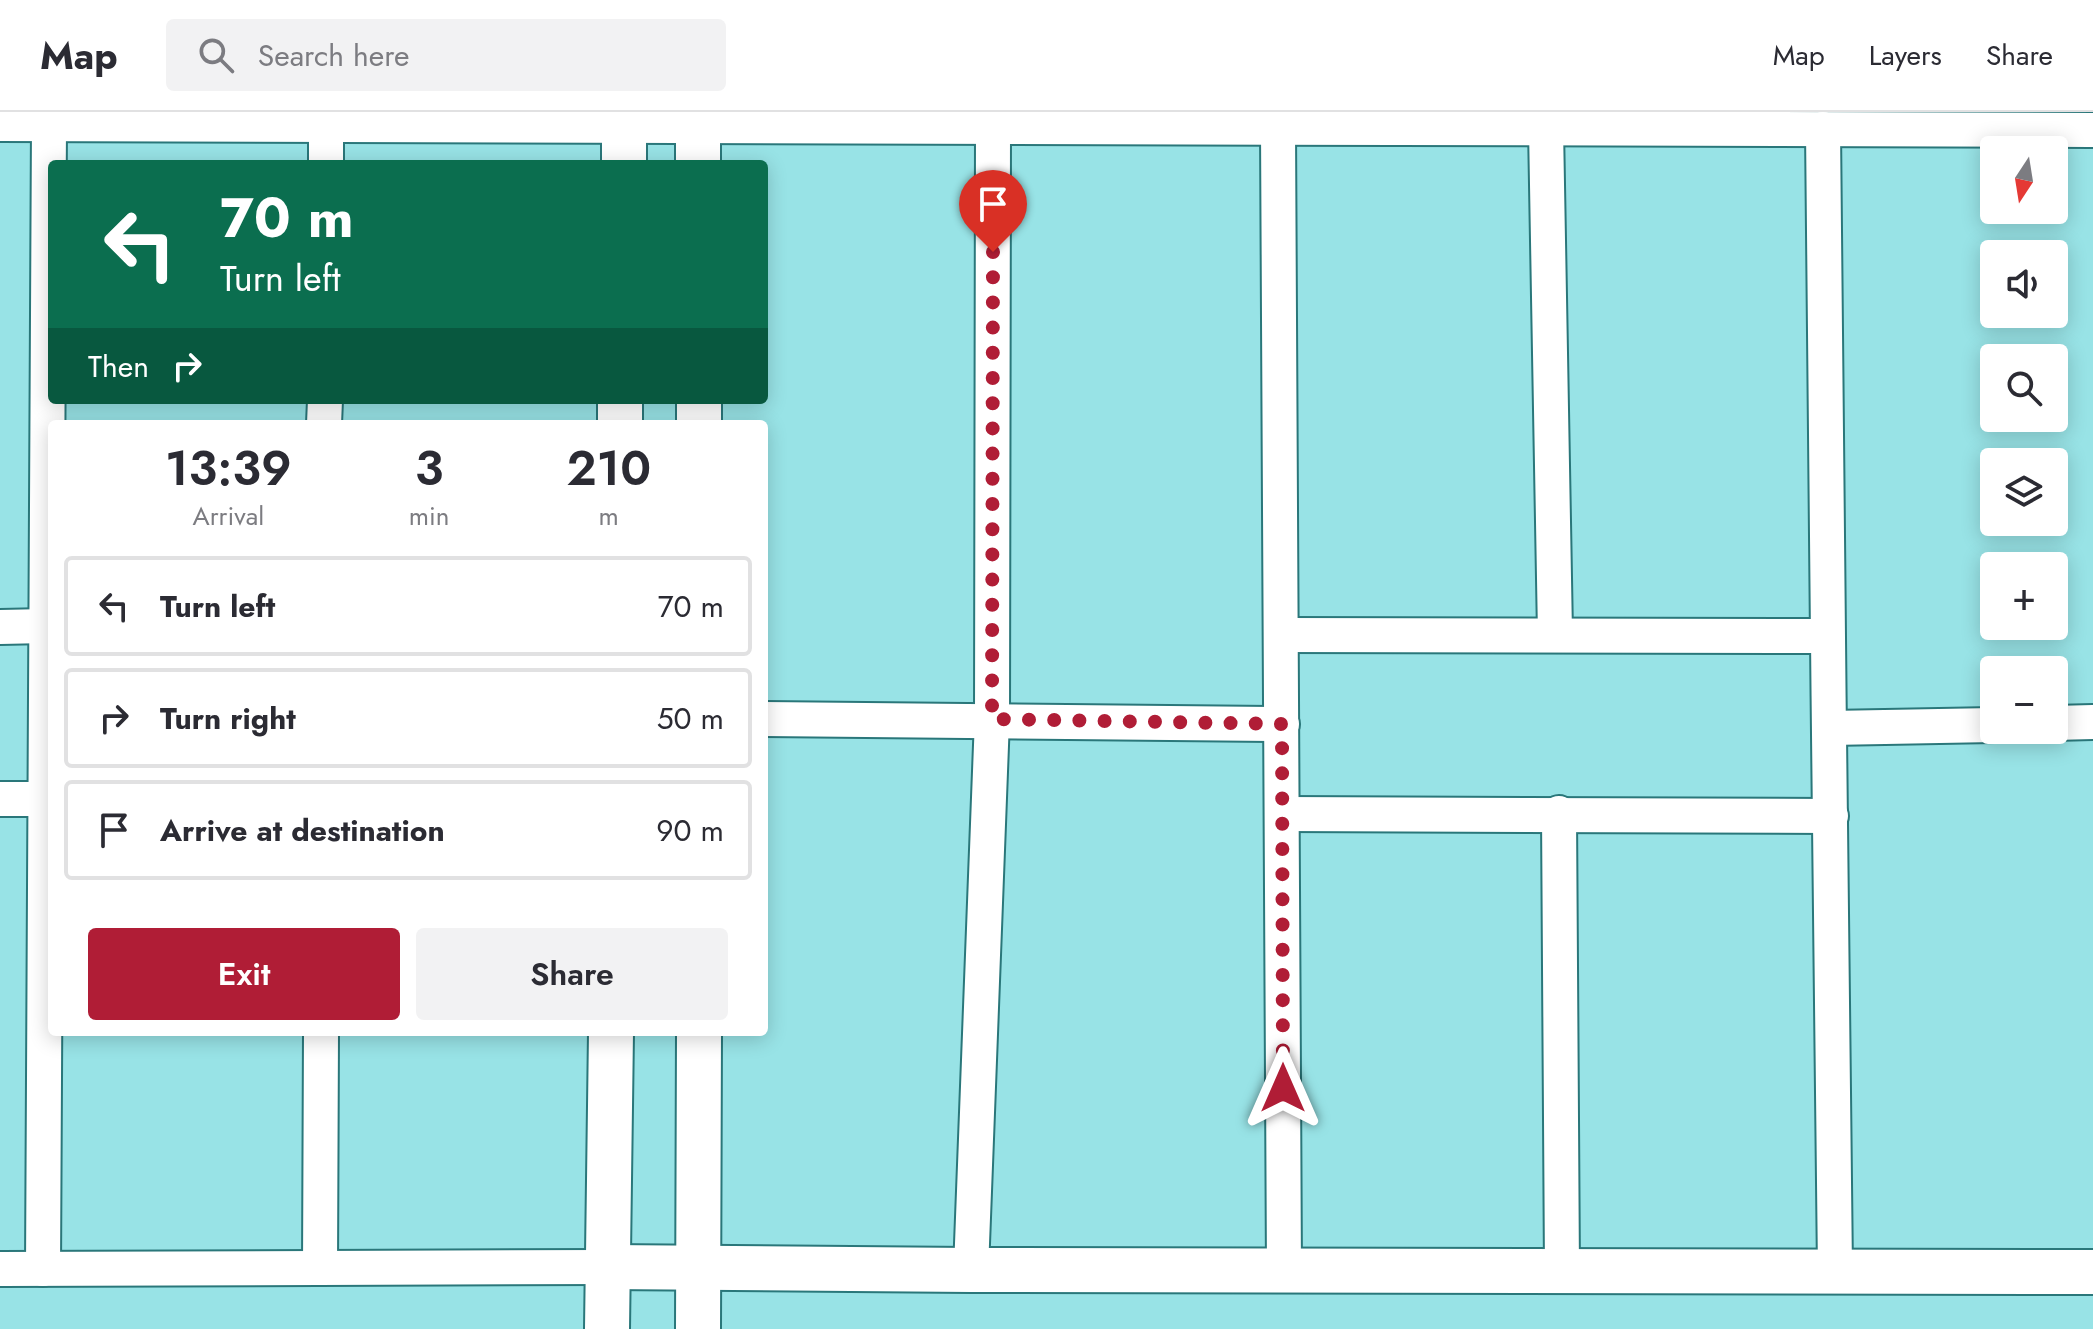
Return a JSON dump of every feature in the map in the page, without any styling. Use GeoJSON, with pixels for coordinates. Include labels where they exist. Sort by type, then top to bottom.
{"type":"FeatureCollection","features":[{"type":"Feature","properties":{"kind":"street"},"geometry":{"type":"LineString","coordinates":[[0,124],[326,125],[624,145],[698,145],[993,127],[2093,130]]}},
{"type":"Feature","properties":{"kind":"street"},"geometry":{"type":"LineString","coordinates":[[49,124],[49,160]]}},
{"type":"Feature","properties":{"kind":"street"},"geometry":{"type":"LineString","coordinates":[[326,125],[326,160]]}},
{"type":"Feature","properties":{"kind":"street"},"geometry":{"type":"LineString","coordinates":[[971,1270],[992,719],[993,127]]}},
{"type":"Feature","properties":{"kind":"street"},"geometry":{"type":"LineString","coordinates":[[1278,128],[1284,1271]]}},
{"type":"Feature","properties":{"kind":"street"},"geometry":{"type":"LineString","coordinates":[[1546,128],[1555,634]]}},
{"type":"Feature","properties":{"kind":"street"},"geometry":{"type":"LineString","coordinates":[[1823,129],[1835,1271]]}},
{"type":"Feature","properties":{"kind":"street"},"geometry":{"type":"LineString","coordinates":[[48,291],[48,683]]}},
{"type":"Feature","properties":{"kind":"street"},"geometry":{"type":"LineString","coordinates":[[0,627],[46,626]]}},
{"type":"Feature","properties":{"kind":"street"},"geometry":{"type":"LineString","coordinates":[[1282,635],[1826,636]]}},
{"type":"Feature","properties":{"kind":"street"},"geometry":{"type":"LineString","coordinates":[[768,719],[1282,724]]}},
{"type":"Feature","properties":{"kind":"street"},"geometry":{"type":"LineString","coordinates":[[2068,723],[2093,722]]}},
{"type":"Feature","properties":{"kind":"street"},"geometry":{"type":"LineString","coordinates":[[1830,728],[1980,725]]}},
{"type":"Feature","properties":{"kind":"street"},"geometry":{"type":"LineString","coordinates":[[43,1269],[44,799],[48,729]]}},
{"type":"Feature","properties":{"kind":"street"},"geometry":{"type":"LineString","coordinates":[[0,799],[44,799]]}},
{"type":"Feature","properties":{"kind":"street"},"geometry":{"type":"LineString","coordinates":[[1559,813],[1562,1271]]}},
{"type":"Feature","properties":{"kind":"street"},"geometry":{"type":"LineString","coordinates":[[1283,814],[1831,816]]}},
{"type":"Feature","properties":{"kind":"street"},"geometry":{"type":"LineString","coordinates":[[320,1267],[321,1036]]}},
{"type":"Feature","properties":{"kind":"street"},"geometry":{"type":"LineString","coordinates":[[607,1329],[611,1036]]}},
{"type":"Feature","properties":{"kind":"street"},"geometry":{"type":"LineString","coordinates":[[698,1329],[699,1036]]}},
{"type":"Feature","properties":{"kind":"street"},"geometry":{"type":"LineString","coordinates":[[0,1269],[608,1267],[2093,1272]]}},
{"type":"Feature","properties":{"kind":"route"},"geometry":{"type":"LineString","coordinates":[[993,252],[992,719],[1282,724],[1283,1088]]}}]}
